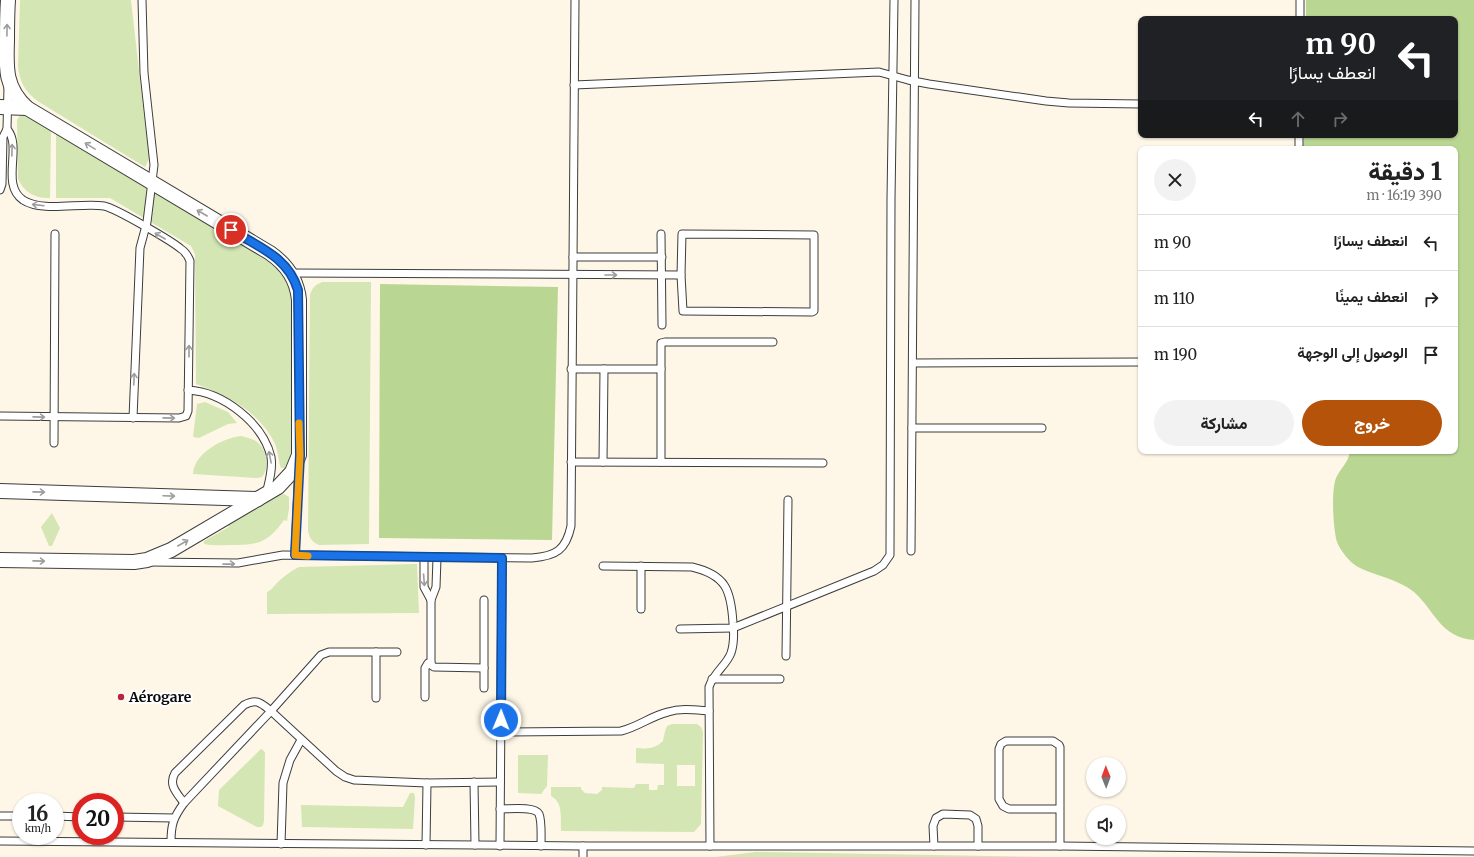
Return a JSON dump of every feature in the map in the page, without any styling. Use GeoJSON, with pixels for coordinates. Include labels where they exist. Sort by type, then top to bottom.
{"type":"FeatureCollection","features":[{"type":"Feature","properties":{"kind":"street"},"geometry":{"type":"LineString","coordinates":[[0,560],[134,562],[147,560],[171,550],[262,497],[286,480],[292,472],[300,455],[299,300],[298,290],[286,265],[270,253],[152,184],[27,108],[13,92],[8,79],[6,67],[8,0]]}},
{"type":"Feature","properties":{"kind":"street"},"geometry":{"type":"LineString","coordinates":[[3,114],[27,108]]}},
{"type":"Feature","properties":{"kind":"street"},"geometry":{"type":"LineString","coordinates":[[0,492],[262,497]]}},
{"type":"Feature","properties":{"kind":"lane"},"geometry":{"type":"LineString","coordinates":[[133,418],[139,261],[152,184],[153,159],[144,73],[142,0]]}},
{"type":"Feature","properties":{"kind":"lane"},"geometry":{"type":"LineString","coordinates":[[134,562],[238,563],[270,557],[295,555],[424,558],[545,557],[559,551],[565,544],[569,536],[571,526],[575,0]]}},
{"type":"Feature","properties":{"kind":"lane"},"geometry":{"type":"LineString","coordinates":[[680,629],[733,628],[874,571],[883,565],[890,554],[892,75],[894,0]]}},
{"type":"Feature","properties":{"kind":"lane"},"geometry":{"type":"LineString","coordinates":[[911,551],[915,0]]}},
{"type":"Feature","properties":{"kind":"lane"},"geometry":{"type":"LineString","coordinates":[[1300,0],[1300,16]]}},
{"type":"Feature","properties":{"kind":"lane"},"geometry":{"type":"LineString","coordinates":[[574,85],[875,72],[892,75],[915,82],[1046,101],[1069,103],[1138,104]]}},
{"type":"Feature","properties":{"kind":"lane"},"geometry":{"type":"LineString","coordinates":[[0,416],[183,418],[188,414],[190,261],[187,255],[177,245],[144,231],[106,206],[37,206],[24,201],[18,196],[14,190],[12,173],[12,140],[6,129],[3,114],[8,79]]}},
{"type":"Feature","properties":{"kind":"lane"},"geometry":{"type":"LineString","coordinates":[[0,190],[2,184],[2,137],[6,129]]}},
{"type":"Feature","properties":{"kind":"lane"},"geometry":{"type":"LineString","coordinates":[[54,442],[55,234]]}},
{"type":"Feature","properties":{"kind":"lane"},"geometry":{"type":"LineString","coordinates":[[661,234],[662,326]]}},
{"type":"Feature","properties":{"kind":"lane"},"geometry":{"type":"LineString","coordinates":[[683,234],[811,234],[814,236],[815,310],[813,312],[684,312],[682,308],[681,275],[681,237],[683,234]]}},
{"type":"Feature","properties":{"kind":"lane"},"geometry":{"type":"LineString","coordinates":[[573,257],[662,257]]}},
{"type":"Feature","properties":{"kind":"lane"},"geometry":{"type":"LineString","coordinates":[[291,273],[681,275]]}},
{"type":"Feature","properties":{"kind":"lane"},"geometry":{"type":"LineString","coordinates":[[661,462],[661,345],[663,342],[773,342]]}},
{"type":"Feature","properties":{"kind":"lane"},"geometry":{"type":"LineString","coordinates":[[913,363],[1138,362]]}},
{"type":"Feature","properties":{"kind":"lane"},"geometry":{"type":"LineString","coordinates":[[571,369],[661,368]]}},
{"type":"Feature","properties":{"kind":"lane"},"geometry":{"type":"LineString","coordinates":[[604,369],[604,462]]}},
{"type":"Feature","properties":{"kind":"lane"},"geometry":{"type":"LineString","coordinates":[[188,390],[210,394],[231,405],[246,416],[256,428],[268,449],[271,458],[270,480],[262,497]]}},
{"type":"Feature","properties":{"kind":"lane"},"geometry":{"type":"LineString","coordinates":[[912,428],[1042,428]]}},
{"type":"Feature","properties":{"kind":"lane"},"geometry":{"type":"LineString","coordinates":[[295,555],[300,455]]}},
{"type":"Feature","properties":{"kind":"lane"},"geometry":{"type":"LineString","coordinates":[[571,462],[823,463]]}},
{"type":"Feature","properties":{"kind":"lane"},"geometry":{"type":"LineString","coordinates":[[786,656],[788,500]]}},
{"type":"Feature","properties":{"kind":"lane"},"geometry":{"type":"LineString","coordinates":[[424,558],[424,587],[431,600]]}},
{"type":"Feature","properties":{"kind":"lane"},"geometry":{"type":"LineString","coordinates":[[437,558],[436,587],[431,600],[431,662],[434,667],[484,668]]}},
{"type":"Feature","properties":{"kind":"lane"},"geometry":{"type":"LineString","coordinates":[[500,846],[502,558]]}},
{"type":"Feature","properties":{"kind":"lane"},"geometry":{"type":"LineString","coordinates":[[603,566],[692,567],[706,571],[718,578],[728,590],[732,604],[733,647],[731,655],[712,679],[709,686],[710,846]]}},
{"type":"Feature","properties":{"kind":"lane"},"geometry":{"type":"LineString","coordinates":[[641,566],[641,609]]}},
{"type":"Feature","properties":{"kind":"lane"},"geometry":{"type":"LineString","coordinates":[[484,600],[484,688]]}},
{"type":"Feature","properties":{"kind":"lane"},"geometry":{"type":"LineString","coordinates":[[171,842],[171,827],[174,818],[184,803],[271,711],[321,655],[329,652],[397,652]]}},
{"type":"Feature","properties":{"kind":"lane"},"geometry":{"type":"LineString","coordinates":[[376,652],[376,698]]}},
{"type":"Feature","properties":{"kind":"lane"},"geometry":{"type":"LineString","coordinates":[[425,697],[425,668],[426,665],[431,662]]}},
{"type":"Feature","properties":{"kind":"lane"},"geometry":{"type":"LineString","coordinates":[[712,679],[780,679]]}},
{"type":"Feature","properties":{"kind":"lane"},"geometry":{"type":"LineString","coordinates":[[184,803],[171,784],[175,773],[244,705],[250,702],[261,703],[336,771],[345,777],[354,780],[427,783],[500,782]]}},
{"type":"Feature","properties":{"kind":"lane"},"geometry":{"type":"LineString","coordinates":[[501,732],[621,731],[634,728],[656,716],[668,712],[679,710],[709,711]]}},
{"type":"Feature","properties":{"kind":"lane"},"geometry":{"type":"LineString","coordinates":[[281,844],[283,783],[290,760],[301,740]]}},
{"type":"Feature","properties":{"kind":"lane"},"geometry":{"type":"LineString","coordinates":[[1060,809],[1009,809],[1003,806],[999,799],[999,749],[1001,744],[1006,741],[1053,741],[1059,745],[1060,809],[1060,846]]}},
{"type":"Feature","properties":{"kind":"lane"},"geometry":{"type":"LineString","coordinates":[[474,782],[475,845]]}},
{"type":"Feature","properties":{"kind":"lane"},"geometry":{"type":"LineString","coordinates":[[426,845],[427,783]]}},
{"type":"Feature","properties":{"kind":"lane"},"geometry":{"type":"LineString","coordinates":[[500,809],[530,809],[536,811],[540,815],[541,846]]}},
{"type":"Feature","properties":{"kind":"lane"},"geometry":{"type":"LineString","coordinates":[[934,846],[933,826],[936,818],[943,814],[970,815],[976,819],[978,826],[978,846]]}},
{"type":"Feature","properties":{"kind":"lane"},"geometry":{"type":"LineString","coordinates":[[0,816],[12,816]]}},
{"type":"Feature","properties":{"kind":"lane"},"geometry":{"type":"LineString","coordinates":[[124,817],[174,818]]}},
{"type":"Feature","properties":{"kind":"lane"},"geometry":{"type":"LineString","coordinates":[[0,841],[500,846],[1060,846],[1474,851]]}},
{"type":"Feature","properties":{"kind":"lane"},"geometry":{"type":"LineString","coordinates":[[583,846],[583,857]]}},
{"type":"Feature","properties":{"kind":"green space"},"geometry":{"type":"Polygon","coordinates":[[[20,0],[131,0],[149,159],[145,167],[39,102],[30,95],[24,87],[18,66],[20,0]]]}},
{"type":"Feature","properties":{"kind":"green space"},"geometry":{"type":"Polygon","coordinates":[[[1306,0],[1474,0],[1474,640],[1463,638],[1446,629],[1422,600],[1408,588],[1358,567],[1352,563],[1338,545],[1334,528],[1333,510],[1334,484],[1349,454],[1458,454],[1458,146],[1303,146],[1304,138],[1458,138],[1458,16],[1306,16],[1306,0]]]}},
{"type":"Feature","properties":{"kind":"green space"},"geometry":{"type":"Polygon","coordinates":[[[21,114],[51,130],[50,198],[31,194],[23,188],[18,179],[17,120],[21,114]]]}},
{"type":"Feature","properties":{"kind":"green space"},"geometry":{"type":"Polygon","coordinates":[[[56,133],[266,260],[276,268],[283,277],[288,287],[291,300],[292,448],[290,459],[285,468],[281,468],[275,444],[269,433],[252,414],[231,399],[196,384],[195,254],[191,246],[110,198],[56,198],[56,133]]]}},
{"type":"Feature","properties":{"kind":"green space"},"geometry":{"type":"Polygon","coordinates":[[[322,282],[371,282],[369,544],[319,545],[312,540],[308,531],[310,295],[314,287],[322,282]]]}},
{"type":"Feature","properties":{"kind":"green space"},"geometry":{"type":"Polygon","coordinates":[[[380,284],[558,287],[552,540],[379,538],[380,284]]]}},
{"type":"Feature","properties":{"kind":"green space"},"geometry":{"type":"Polygon","coordinates":[[[205,402],[228,412],[237,423],[228,424],[199,438],[193,437],[197,404],[205,402]]]}},
{"type":"Feature","properties":{"kind":"green space"},"geometry":{"type":"Polygon","coordinates":[[[241,436],[254,440],[262,447],[267,462],[265,472],[262,477],[193,474],[198,459],[204,453],[218,443],[241,436]]]}},
{"type":"Feature","properties":{"kind":"green space"},"geometry":{"type":"Polygon","coordinates":[[[284,494],[289,497],[287,521],[284,520],[272,534],[261,542],[247,544],[204,544],[204,541],[229,527],[227,525],[277,496],[284,494]]]}},
{"type":"Feature","properties":{"kind":"green space"},"geometry":{"type":"Polygon","coordinates":[[[52,513],[60,528],[52,546],[49,546],[41,527],[52,513]]]}},
{"type":"Feature","properties":{"kind":"green space"},"geometry":{"type":"Polygon","coordinates":[[[417,564],[419,613],[267,614],[267,592],[284,576],[299,567],[417,564]]]}},
{"type":"Feature","properties":{"kind":"green space"},"geometry":{"type":"Polygon","coordinates":[[[672,724],[697,724],[701,727],[703,732],[701,824],[694,832],[561,831],[560,807],[551,796],[551,787],[581,787],[585,793],[597,794],[602,790],[602,787],[634,788],[636,784],[649,784],[649,790],[657,790],[658,785],[664,785],[664,764],[636,763],[636,748],[650,748],[660,744],[663,741],[667,726],[672,724]],[[677,765],[677,786],[695,786],[695,765],[677,765]]]}},
{"type":"Feature","properties":{"kind":"green space"},"geometry":{"type":"Polygon","coordinates":[[[261,749],[265,753],[264,821],[261,827],[257,827],[218,806],[219,790],[261,749]]]}},
{"type":"Feature","properties":{"kind":"green space"},"geometry":{"type":"Polygon","coordinates":[[[518,755],[548,755],[547,786],[541,794],[518,793],[518,755]]]}},
{"type":"Feature","properties":{"kind":"green space"},"geometry":{"type":"Polygon","coordinates":[[[410,793],[414,793],[415,798],[413,829],[302,827],[301,805],[403,807],[410,793]]]}},
{"type":"Feature","properties":{"kind":"green space"},"geometry":{"type":"Polygon","coordinates":[[[756,852],[1047,857],[715,857],[756,852]]]}},
{"type":"Feature","properties":{"kind":"slow traffic"},"geometry":{"type":"LineString","coordinates":[[299,423],[300,455],[295,555],[308,556]]}},
{"type":"Feature","properties":{"kind":"place","name":"Aérogare"},"geometry":{"type":"Point","coordinates":[121,697]}},
{"type":"Feature","properties":{"kind":"route"},"geometry":{"type":"LineString","coordinates":[[231,230],[270,253],[286,265],[298,290],[300,455],[295,555],[502,558],[501,720]]}}]}
